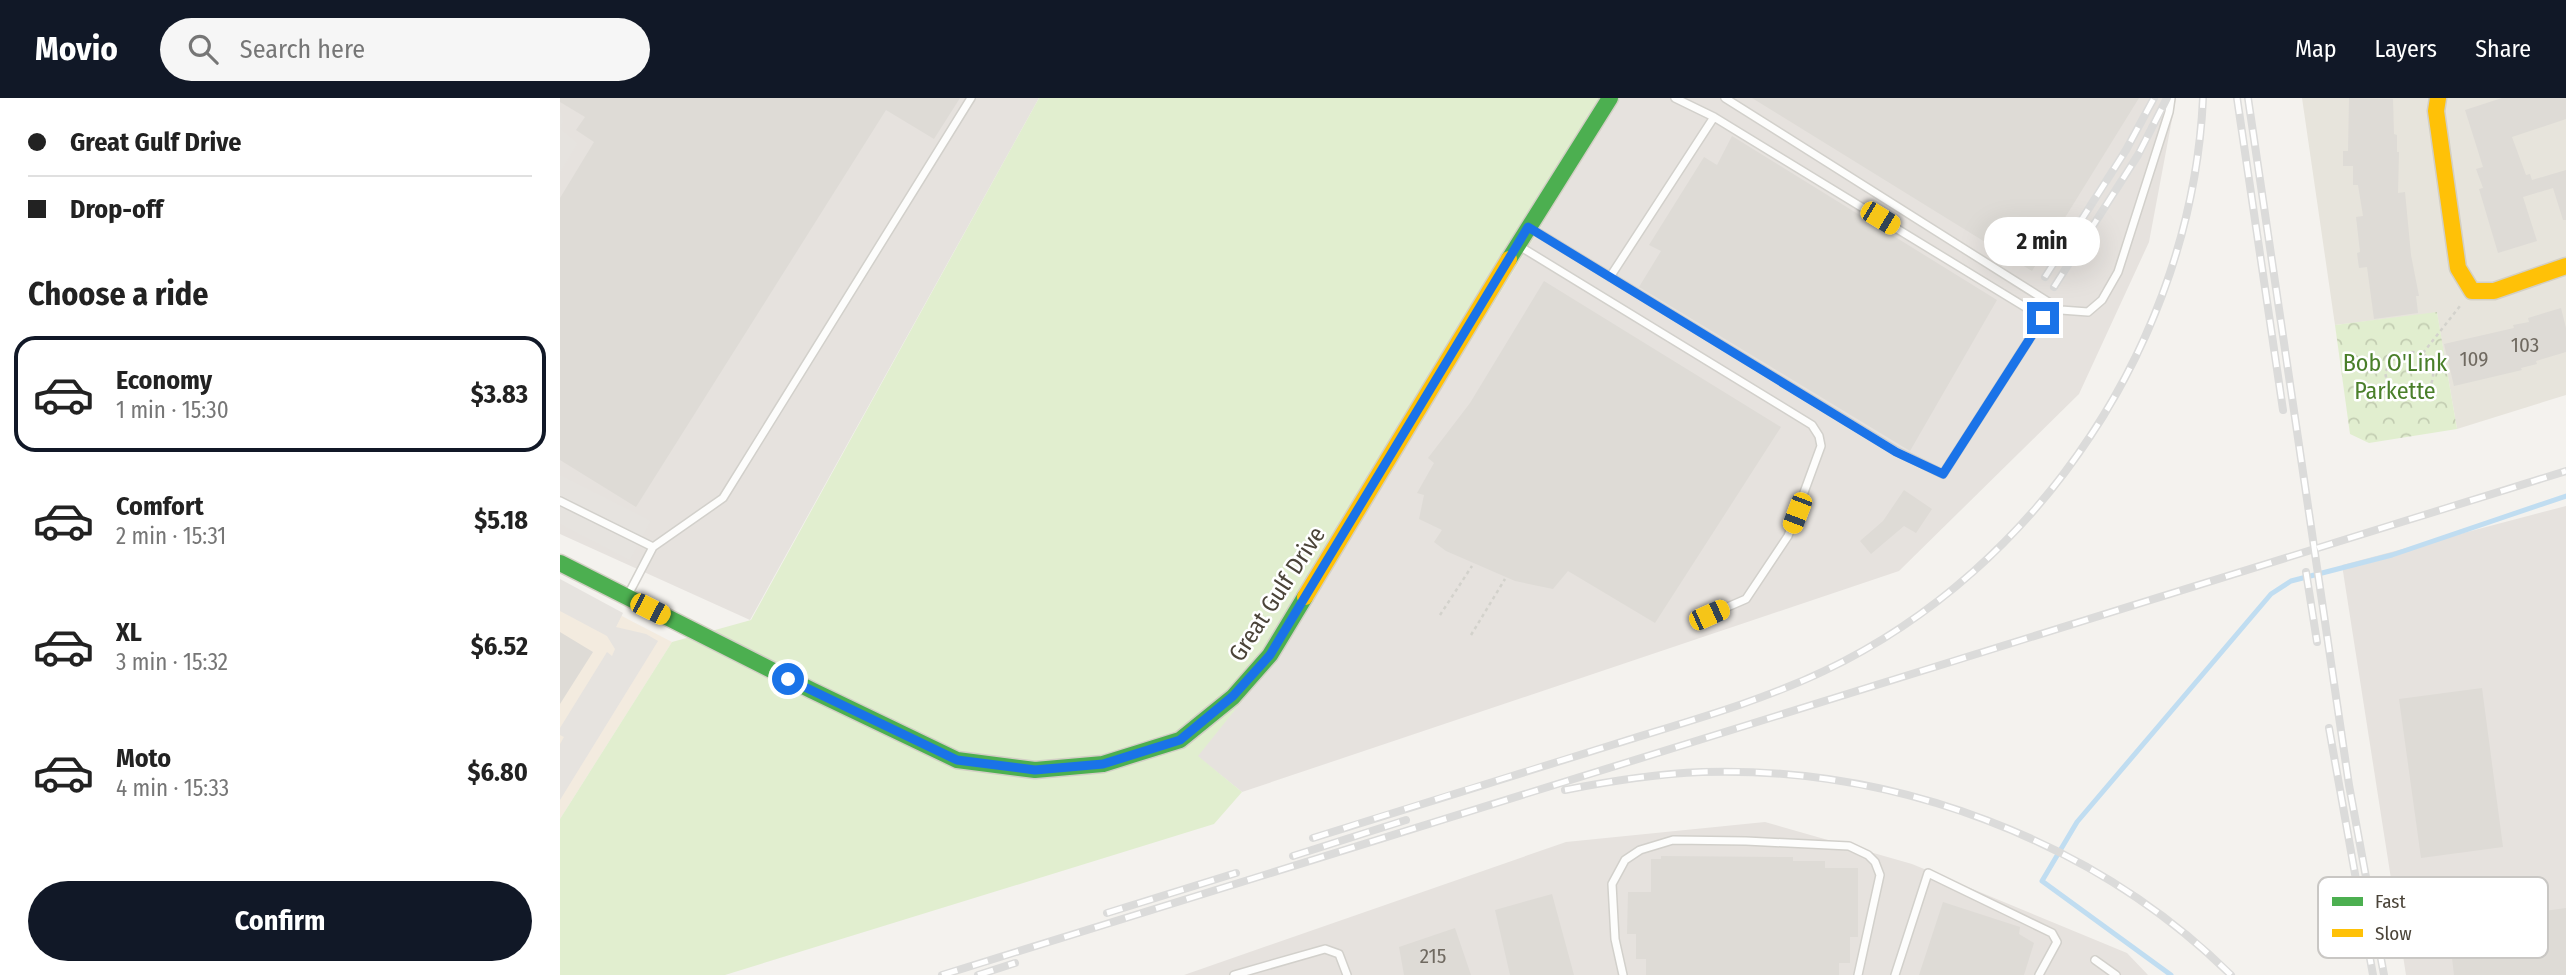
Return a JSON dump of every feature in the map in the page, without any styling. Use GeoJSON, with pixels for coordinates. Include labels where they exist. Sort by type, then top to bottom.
{"type":"FeatureCollection","features":[{"type":"Feature","properties":{"kind":"street","name":"Great Gulf Drive"},"geometry":{"type":"LineString","coordinates":[[560,563],[811,690],[957,760],[1035,770],[1048,769],[1103,764],[1180,740],[1233,696],[1270,655],[1517,245],[1610,98]]}},
{"type":"Feature","properties":{"kind":"street"},"geometry":{"type":"LineString","coordinates":[[2438,98],[2436,111],[2458,268],[2472,291],[2494,291],[2566,266]]}},
{"type":"Feature","properties":{"kind":"lane"},"geometry":{"type":"LineString","coordinates":[[627,597],[653,547],[723,498],[971,98]]}},
{"type":"Feature","properties":{"kind":"lane"},"geometry":{"type":"LineString","coordinates":[[1528,227],[1896,452],[1943,474],[2043,318],[1714,117],[1675,98]]}},
{"type":"Feature","properties":{"kind":"lane"},"geometry":{"type":"LineString","coordinates":[[1726,98],[2061,310],[2088,312],[2102,300],[2118,272],[2169,112],[2171,98]]}},
{"type":"Feature","properties":{"kind":"lane"},"geometry":{"type":"LineString","coordinates":[[1611,277],[1714,117]]}},
{"type":"Feature","properties":{"kind":"lane"},"geometry":{"type":"LineString","coordinates":[[1517,245],[1812,425],[1819,436],[1821,446],[1815,466],[1788,536],[1746,599],[1709,615]]}},
{"type":"Feature","properties":{"kind":"lane"},"geometry":{"type":"LineString","coordinates":[[560,501],[653,547]]}},
{"type":"Feature","properties":{"kind":"lane"},"geometry":{"type":"LineString","coordinates":[[1623,975],[1615,939],[1612,884],[1625,860],[1640,850],[1673,840],[1685,840],[1849,846],[1868,855],[1875,862],[1880,875],[1858,975]]}},
{"type":"Feature","properties":{"kind":"lane"},"geometry":{"type":"LineString","coordinates":[[1895,975],[1928,873],[2052,933],[2057,942],[2039,975]]}},
{"type":"Feature","properties":{"kind":"lane"},"geometry":{"type":"LineString","coordinates":[[1234,975],[1325,949],[1339,954],[1347,975]]}},
{"type":"Feature","properties":{"kind":"lane"},"geometry":{"type":"LineString","coordinates":[[2095,960],[2116,975]]}},
{"type":"Feature","properties":{"kind":"path"},"geometry":{"type":"LineString","coordinates":[[2423,353],[2472,291]]}},
{"type":"Feature","properties":{"kind":"path"},"geometry":{"type":"LineString","coordinates":[[2411,352],[2423,353],[2431,362],[2434,379],[2426,396],[2413,400],[2400,399],[2389,391],[2385,372],[2395,357],[2411,352]]}},
{"type":"Feature","properties":{"kind":"path"},"geometry":{"type":"LineString","coordinates":[[1440,615],[1472,566]]}},
{"type":"Feature","properties":{"kind":"path"},"geometry":{"type":"LineString","coordinates":[[1471,635],[1505,579]]}},
{"type":"Feature","properties":{"kind":"shaded area"},"geometry":{"type":"Polygon","coordinates":[[[560,98],[1039,98],[750,620],[560,534],[560,98]]]}},
{"type":"Feature","properties":{"kind":"shaded area"},"geometry":{"type":"Polygon","coordinates":[[[1620,98],[2176,98],[2149,242],[2079,394],[1899,571],[1242,792],[1197,756],[1271,665],[1620,98]]]}},
{"type":"Feature","properties":{"kind":"shaded area"},"geometry":{"type":"Polygon","coordinates":[[[2302,98],[2566,98],[2566,395],[2457,429],[2437,313],[2335,325],[2302,98]]]}},
{"type":"Feature","properties":{"kind":"shaded area"},"geometry":{"type":"Polygon","coordinates":[[[560,110],[563,119],[561,129],[578,143],[560,173],[560,110]]]}},
{"type":"Feature","properties":{"kind":"shaded area"},"geometry":{"type":"Polygon","coordinates":[[[560,475],[651,521],[630,560],[560,524],[560,475]]]}},
{"type":"Feature","properties":{"kind":"shaded area"},"geometry":{"type":"Polygon","coordinates":[[[2566,506],[2566,975],[2406,975],[2403,958],[2548,958],[2548,877],[2391,877],[2342,565],[2566,506]]]}},
{"type":"Feature","properties":{"kind":"shaded area"},"geometry":{"type":"Polygon","coordinates":[[[560,579],[623,613],[616,627],[646,634],[658,641],[560,800],[560,744],[564,737],[560,735],[560,728],[607,652],[612,656],[615,649],[607,636],[560,611],[560,579]]]}},
{"type":"Feature","properties":{"kind":"shaded area"},"geometry":{"type":"Polygon","coordinates":[[[560,584],[672,642],[560,819],[560,584]]]}},
{"type":"Feature","properties":{"kind":"shaded area"},"geometry":{"type":"Polygon","coordinates":[[[1765,822],[1912,864],[2127,953],[2148,975],[1184,975],[1566,842],[1765,822]]]}},
{"type":"Feature","properties":{"kind":"green space"},"geometry":{"type":"Polygon","coordinates":[[[1039,98],[1620,98],[1271,665],[1198,756],[1242,792],[1214,824],[725,975],[560,975],[560,819],[672,642],[751,620],[1039,98]]]}},
{"type":"Feature","properties":{"kind":"green space","name":"Bob O'Link Parkette"},"geometry":{"type":"Polygon","coordinates":[[[2437,312],[2457,429],[2369,443],[2350,434],[2335,325],[2437,312]]]}},
{"type":"Feature","properties":{"kind":"building"},"geometry":{"type":"Polygon","coordinates":[[[560,98],[960,98],[934,139],[886,110],[636,507],[560,460],[560,198],[594,142],[576,130],[585,117],[560,102],[560,98]]]}},
{"type":"Feature","properties":{"kind":"building"},"geometry":{"type":"Polygon","coordinates":[[[1752,98],[2139,98],[2032,271],[1752,98]]]}},
{"type":"Feature","properties":{"kind":"building"},"geometry":{"type":"Polygon","coordinates":[[[2349,98],[2393,99],[2394,134],[2397,135],[2399,152],[2398,193],[2405,192],[2411,255],[2419,296],[2416,296],[2418,313],[2374,319],[2367,267],[2359,268],[2357,253],[2360,252],[2356,217],[2363,216],[2358,185],[2353,185],[2353,166],[2343,166],[2343,151],[2348,151],[2349,98]]]}},
{"type":"Feature","properties":{"kind":"building"},"geometry":{"type":"Polygon","coordinates":[[[2502,98],[2566,98],[2566,119],[2512,137],[2526,175],[2530,174],[2532,180],[2566,170],[2566,220],[2563,220],[2553,188],[2523,197],[2537,241],[2498,253],[2479,189],[2483,188],[2476,169],[2483,167],[2465,110],[2502,98]]]}},
{"type":"Feature","properties":{"kind":"building"},"geometry":{"type":"Polygon","coordinates":[[[1732,136],[1997,300],[1910,451],[1639,287],[1661,251],[1649,245],[1704,157],[1717,165],[1732,136]]]}},
{"type":"Feature","properties":{"kind":"building"},"geometry":{"type":"Polygon","coordinates":[[[1544,281],[1781,427],[1655,623],[1568,571],[1553,589],[1515,581],[1446,551],[1434,542],[1442,530],[1419,519],[1424,495],[1417,493],[1434,463],[1428,458],[1470,403],[1544,281]]]}},
{"type":"Feature","properties":{"kind":"building"},"geometry":{"type":"Polygon","coordinates":[[[2561,308],[2566,328],[2566,352],[2536,361],[2537,364],[2521,368],[2522,370],[2454,386],[2444,344],[2514,328],[2513,325],[2529,322],[2528,318],[2561,308]]]}},
{"type":"Feature","properties":{"kind":"building"},"geometry":{"type":"Polygon","coordinates":[[[1904,490],[1932,509],[1916,533],[1904,526],[1871,554],[1860,541],[1883,521],[1904,490]]]}},
{"type":"Feature","properties":{"kind":"building"},"geometry":{"type":"Polygon","coordinates":[[[560,632],[593,652],[560,704],[560,632]]]}},
{"type":"Feature","properties":{"kind":"building"},"geometry":{"type":"Polygon","coordinates":[[[2482,688],[2503,847],[2421,858],[2399,699],[2482,688]]]}},
{"type":"Feature","properties":{"kind":"building"},"geometry":{"type":"Polygon","coordinates":[[[1661,856],[1793,857],[1793,861],[1825,861],[1825,868],[1858,868],[1858,937],[1850,937],[1850,963],[1839,963],[1839,975],[1646,975],[1646,959],[1636,959],[1636,934],[1627,934],[1628,892],[1651,892],[1651,859],[1661,859],[1661,856]]]}},
{"type":"Feature","properties":{"kind":"building"},"geometry":{"type":"Polygon","coordinates":[[[1552,894],[1574,975],[1510,975],[1495,910],[1552,894]]]}},
{"type":"Feature","properties":{"kind":"building"},"geometry":{"type":"Polygon","coordinates":[[[1943,902],[2020,927],[2019,934],[2034,943],[2024,975],[1919,975],[1943,902]]]}},
{"type":"Feature","properties":{"kind":"building"},"geometry":{"type":"Polygon","coordinates":[[[2566,908],[2566,975],[2454,975],[2452,958],[2548,958],[2548,910],[2566,908]]]}},
{"type":"Feature","properties":{"kind":"building"},"geometry":{"type":"Polygon","coordinates":[[[1455,928],[1471,975],[1404,975],[1399,947],[1455,928]]]}},
{"type":"Feature","properties":{"kind":"waterway"},"geometry":{"type":"LineString","coordinates":[[2171,975],[2042,881],[2077,822],[2271,594],[2291,581],[2392,555],[2566,496]]}},
{"type":"Feature","properties":{"kind":"railway"},"geometry":{"type":"LineString","coordinates":[[2045,277],[2126,150],[2154,98]]}},
{"type":"Feature","properties":{"kind":"railway"},"geometry":{"type":"LineString","coordinates":[[2054,287],[2138,155],[2167,98]]}},
{"type":"Feature","properties":{"kind":"railway"},"geometry":{"type":"LineString","coordinates":[[1313,838],[1773,693],[1824,671],[1902,627],[1973,572],[2036,507],[2091,436],[2135,357],[2170,274],[2192,187],[2203,98]]}},
{"type":"Feature","properties":{"kind":"railway"},"geometry":{"type":"LineString","coordinates":[[2237,98],[2283,410]]}},
{"type":"Feature","properties":{"kind":"railway"},"geometry":{"type":"LineString","coordinates":[[2248,98],[2349,785],[2366,877]]}},
{"type":"Feature","properties":{"kind":"railway"},"geometry":{"type":"LineString","coordinates":[[942,975],[2566,471]]}},
{"type":"Feature","properties":{"kind":"railway"},"geometry":{"type":"LineString","coordinates":[[2306,572],[2317,642]]}},
{"type":"Feature","properties":{"kind":"railway"},"geometry":{"type":"LineString","coordinates":[[2329,728],[2356,877]]}},
{"type":"Feature","properties":{"kind":"railway"},"geometry":{"type":"LineString","coordinates":[[1565,790],[1633,778],[1685,773],[1774,773],[1846,782],[1917,798],[1987,820],[2054,849],[2117,885],[2177,927],[2231,975]]}},
{"type":"Feature","properties":{"kind":"railway"},"geometry":{"type":"LineString","coordinates":[[1293,856],[1406,820]]}},
{"type":"Feature","properties":{"kind":"railway"},"geometry":{"type":"LineString","coordinates":[[1107,913],[1236,873]]}},
{"type":"Feature","properties":{"kind":"railway"},"geometry":{"type":"LineString","coordinates":[[2370,958],[2373,975]]}},
{"type":"Feature","properties":{"kind":"railway"},"geometry":{"type":"LineString","coordinates":[[2381,958],[2384,975]]}},
{"type":"Feature","properties":{"kind":"railway"},"geometry":{"type":"LineString","coordinates":[[978,975],[1015,963]]}},
{"type":"Feature","properties":{"kind":"traffic: fast"},"geometry":{"type":"LineString","coordinates":[[1509,259],[1610,98]]}},
{"type":"Feature","properties":{"kind":"traffic: fast"},"geometry":{"type":"LineString","coordinates":[[560,563],[811,690],[957,760],[1035,770],[1103,764],[1180,740],[1233,697],[1270,655],[1305,597]]}},
{"type":"Feature","properties":{"kind":"traffic: slow"},"geometry":{"type":"LineString","coordinates":[[2438,98],[2436,111],[2458,268],[2472,291],[2494,291],[2566,266]]}},
{"type":"Feature","properties":{"kind":"traffic: slow"},"geometry":{"type":"LineString","coordinates":[[1305,597],[1509,259]]}},
{"type":"Feature","properties":{"kind":"route"},"geometry":{"type":"LineString","coordinates":[[788,679],[957,760],[1035,770],[1103,764],[1180,740],[1233,696],[1270,655],[1528,227],[1896,452],[1943,474],[2043,318]]}}]}
